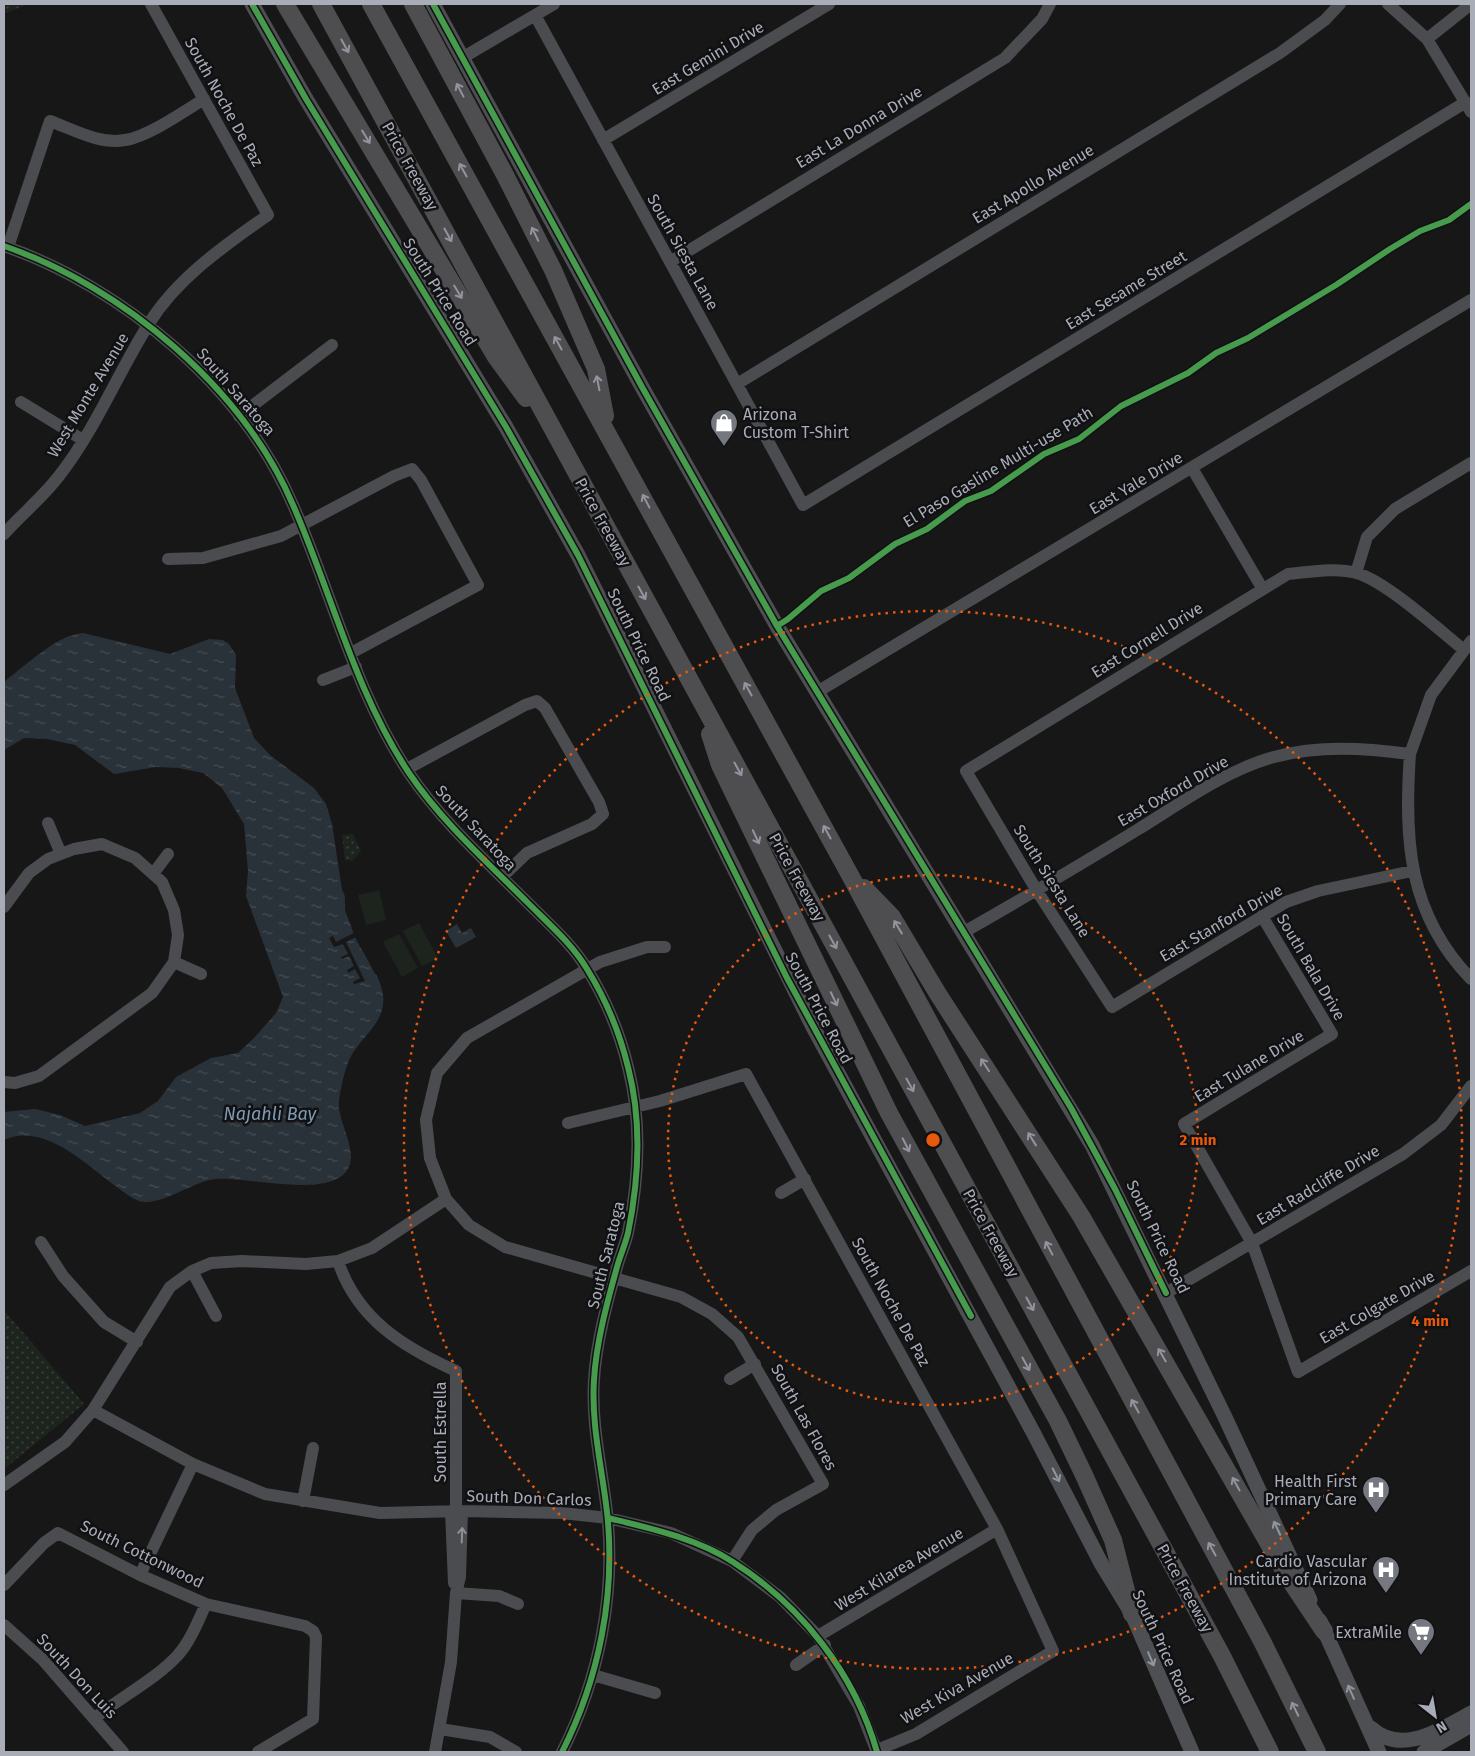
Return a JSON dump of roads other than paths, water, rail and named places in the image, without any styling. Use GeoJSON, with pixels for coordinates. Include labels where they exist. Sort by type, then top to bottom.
{"type":"FeatureCollection","features":[{"type":"Feature","properties":{"kind":"highway"},"geometry":{"type":"LineString","coordinates":[[285,4],[496,357],[569,458]]}},
{"type":"Feature","properties":{"kind":"highway","name":"Price Freeway"},"geometry":{"type":"LineString","coordinates":[[321,4],[1218,1648],[1270,1752]]}},
{"type":"Feature","properties":{"kind":"highway"},"geometry":{"type":"LineString","coordinates":[[371,4],[608,431],[850,875],[1262,1641],[1317,1752]]}},
{"type":"Feature","properties":{"kind":"highway"},"geometry":{"type":"LineString","coordinates":[[413,4],[510,183],[553,270],[596,369],[608,431]]}},
{"type":"Feature","properties":{"kind":"highway"},"geometry":{"type":"LineString","coordinates":[[698,695],[720,765],[889,1113],[1051,1410],[1084,1475],[1113,1540],[1132,1614]]}},
{"type":"Feature","properties":{"kind":"highway"},"geometry":{"type":"LineString","coordinates":[[850,875],[892,917],[938,994],[1081,1216],[1288,1577],[1324,1631]]}},
{"type":"Feature","properties":{"kind":"main road","name":"South Price Road"},"geometry":{"type":"LineString","coordinates":[[252,4],[316,115],[506,427],[578,555],[808,1019],[1033,1432],[1101,1563],[1132,1614],[1192,1752]]}},
{"type":"Feature","properties":{"kind":"main road","name":"South Price Road"},"geometry":{"type":"LineString","coordinates":[[433,4],[705,500],[817,692],[1075,1115],[1166,1293],[1379,1752]]}},
{"type":"Feature","properties":{"kind":"main road"},"geometry":{"type":"LineString","coordinates":[[1362,1715],[1382,1739],[1403,1745],[1428,1737],[1471,1713]]}},
{"type":"Feature","properties":{"kind":"main road"},"geometry":{"type":"LineString","coordinates":[[1424,1752],[1471,1725]]}},
{"type":"Feature","properties":{"kind":"street","name":"South Noche De Paz"},"geometry":{"type":"LineString","coordinates":[[151,4],[268,215]]}},
{"type":"Feature","properties":{"kind":"street"},"geometry":{"type":"LineString","coordinates":[[462,58],[554,4]]}},
{"type":"Feature","properties":{"kind":"street","name":"East Gemini Drive"},"geometry":{"type":"LineString","coordinates":[[603,140],[829,4]]}},
{"type":"Feature","properties":{"kind":"street","name":"East La Donna Drive"},"geometry":{"type":"LineString","coordinates":[[670,262],[1005,58],[1042,19],[1050,4]]}},
{"type":"Feature","properties":{"kind":"street","name":"East Apollo Avenue"},"geometry":{"type":"LineString","coordinates":[[737,384],[1280,53],[1325,20],[1340,4]]}},
{"type":"Feature","properties":{"kind":"street"},"geometry":{"type":"LineString","coordinates":[[1388,4],[1427,39],[1469,107]]}},
{"type":"Feature","properties":{"kind":"street"},"geometry":{"type":"LineString","coordinates":[[1427,39],[1471,4]]}},
{"type":"Feature","properties":{"kind":"street","name":"South Siesta Lane"},"geometry":{"type":"LineString","coordinates":[[535,15],[803,506]]}},
{"type":"Feature","properties":{"kind":"street"},"geometry":{"type":"LineString","coordinates":[[6,247],[50,121],[96,138],[125,140],[149,130],[204,99]]}},
{"type":"Feature","properties":{"kind":"street","name":"East Sesame Street"},"geometry":{"type":"LineString","coordinates":[[803,506],[1469,107]]}},
{"type":"Feature","properties":{"kind":"street","name":"West Monte Avenue"},"geometry":{"type":"LineString","coordinates":[[4,534],[59,477],[149,324],[182,282],[219,249],[268,215]]}},
{"type":"Feature","properties":{"kind":"street","name":"South Saratoga"},"geometry":{"type":"LineString","coordinates":[[6,247],[114,300],[149,324],[196,367],[239,416],[271,461],[302,526],[356,667],[382,728],[407,769],[447,822],[564,938],[587,968],[613,1022],[628,1064],[637,1106],[637,1175],[627,1238],[603,1323],[594,1380],[595,1428],[608,1518],[610,1573],[593,1675],[577,1723],[562,1752]]}},
{"type":"Feature","properties":{"kind":"street","name":"East Yale Drive"},"geometry":{"type":"LineString","coordinates":[[817,692],[1471,300]]}},
{"type":"Feature","properties":{"kind":"street"},"geometry":{"type":"LineString","coordinates":[[239,416],[332,345]]}},
{"type":"Feature","properties":{"kind":"street"},"geometry":{"type":"LineString","coordinates":[[21,402],[82,440]]}},
{"type":"Feature","properties":{"kind":"street"},"geometry":{"type":"LineString","coordinates":[[1356,573],[1367,538],[1395,509],[1471,463]]}},
{"type":"Feature","properties":{"kind":"street"},"geometry":{"type":"LineString","coordinates":[[1192,468],[1262,588]]}},
{"type":"Feature","properties":{"kind":"street"},"geometry":{"type":"LineString","coordinates":[[168,559],[203,558],[281,536],[394,476],[412,469],[421,480],[478,585],[351,653]]}},
{"type":"Feature","properties":{"kind":"street","name":"East Cornell Drive"},"geometry":{"type":"LineString","coordinates":[[966,771],[1262,588],[1288,574],[1328,570],[1356,573],[1380,584],[1468,645]]}},
{"type":"Feature","properties":{"kind":"street"},"geometry":{"type":"LineString","coordinates":[[1468,645],[1431,695],[1410,754],[1406,807],[1412,871],[1431,922],[1458,966],[1471,979]]}},
{"type":"Feature","properties":{"kind":"street"},"geometry":{"type":"LineString","coordinates":[[323,680],[356,667]]}},
{"type":"Feature","properties":{"kind":"street"},"geometry":{"type":"LineString","coordinates":[[407,769],[525,705],[537,700],[545,708],[599,802],[603,814],[592,824],[527,853],[502,877]]}},
{"type":"Feature","properties":{"kind":"street","name":"East Oxford Drive"},"geometry":{"type":"LineString","coordinates":[[964,932],[1037,891],[1230,773],[1274,757],[1316,749],[1361,748],[1410,754]]}},
{"type":"Feature","properties":{"kind":"street","name":"South Siesta Lane"},"geometry":{"type":"LineString","coordinates":[[966,771],[1037,891],[1112,1007]]}},
{"type":"Feature","properties":{"kind":"street"},"geometry":{"type":"LineString","coordinates":[[48,823],[61,854]]}},
{"type":"Feature","properties":{"kind":"street"},"geometry":{"type":"LineString","coordinates":[[4,908],[29,873],[48,859],[102,844],[135,858],[157,878],[174,910],[178,935],[174,962],[152,993],[39,1076],[14,1083],[4,1082]]}},
{"type":"Feature","properties":{"kind":"street"},"geometry":{"type":"LineString","coordinates":[[157,878],[168,854]]}},
{"type":"Feature","properties":{"kind":"street","name":"East Stanford Drive"},"geometry":{"type":"LineString","coordinates":[[1112,1007],[1286,902],[1318,891],[1412,871]]}},
{"type":"Feature","properties":{"kind":"street","name":"South Bala Drive"},"geometry":{"type":"LineString","coordinates":[[1262,916],[1332,1034]]}},
{"type":"Feature","properties":{"kind":"street"},"geometry":{"type":"LineString","coordinates":[[4,1485],[65,1442],[93,1410],[137,1342],[170,1286],[192,1271],[210,1263],[242,1261],[306,1264],[338,1261],[372,1248],[446,1200],[430,1158],[426,1120],[437,1073],[467,1038],[587,968],[630,951],[647,947],[664,947]]}},
{"type":"Feature","properties":{"kind":"street"},"geometry":{"type":"LineString","coordinates":[[174,962],[200,974]]}},
{"type":"Feature","properties":{"kind":"street","name":"East Tulane Drive"},"geometry":{"type":"LineString","coordinates":[[1252,1243],[1184,1124],[1332,1034]]}},
{"type":"Feature","properties":{"kind":"street","name":"South Noche De Paz"},"geometry":{"type":"LineString","coordinates":[[637,1106],[746,1074],[997,1529],[1053,1651]]}},
{"type":"Feature","properties":{"kind":"street","name":"East Radcliffe Drive"},"geometry":{"type":"LineString","coordinates":[[1166,1293],[1403,1154],[1441,1125],[1471,1086]]}},
{"type":"Feature","properties":{"kind":"street"},"geometry":{"type":"LineString","coordinates":[[568,1123],[637,1106]]}},
{"type":"Feature","properties":{"kind":"street"},"geometry":{"type":"LineString","coordinates":[[781,1193],[805,1179]]}},
{"type":"Feature","properties":{"kind":"street","name":"South Las Flores"},"geometry":{"type":"LineString","coordinates":[[446,1200],[469,1226],[505,1247],[615,1276],[681,1297],[712,1314],[738,1337],[756,1364],[823,1484],[776,1510],[752,1530],[732,1561]]}},
{"type":"Feature","properties":{"kind":"street"},"geometry":{"type":"LineString","coordinates":[[41,1242],[63,1276],[104,1322],[137,1342]]}},
{"type":"Feature","properties":{"kind":"street","name":"East Colgate Drive"},"geometry":{"type":"LineString","coordinates":[[1252,1243],[1298,1372],[1471,1271]]}},
{"type":"Feature","properties":{"kind":"street","name":"South Estrella"},"geometry":{"type":"LineString","coordinates":[[338,1261],[353,1297],[382,1328],[423,1356],[456,1371],[457,1511]]}},
{"type":"Feature","properties":{"kind":"street"},"geometry":{"type":"LineString","coordinates":[[192,1271],[216,1316]]}},
{"type":"Feature","properties":{"kind":"street","name":"South Las Flores"},"geometry":{"type":"LineString","coordinates":[[730,1379],[756,1364]]}},
{"type":"Feature","properties":{"kind":"street","name":"South Don Carlos"},"geometry":{"type":"LineString","coordinates":[[93,1410],[193,1464],[265,1494],[380,1513],[457,1511],[562,1513],[608,1518],[671,1534],[732,1561],[780,1597],[821,1641],[860,1706],[877,1751]]}},
{"type":"Feature","properties":{"kind":"street"},"geometry":{"type":"LineString","coordinates":[[303,1501],[313,1448]]}},
{"type":"Feature","properties":{"kind":"street"},"geometry":{"type":"LineString","coordinates":[[140,1575],[193,1464]]}},
{"type":"Feature","properties":{"kind":"street"},"geometry":{"type":"LineString","coordinates":[[435,1752],[451,1662],[456,1592],[460,1577],[457,1511]]}},
{"type":"Feature","properties":{"kind":"street","name":"West Kilarea Avenue"},"geometry":{"type":"LineString","coordinates":[[796,1665],[821,1641],[997,1529]]}},
{"type":"Feature","properties":{"kind":"street","name":"South Cottonwood"},"geometry":{"type":"LineString","coordinates":[[4,1585],[44,1543],[58,1533],[140,1575],[206,1604],[305,1626],[313,1631],[316,1637],[313,1719],[258,1752]]}},
{"type":"Feature","properties":{"kind":"street"},"geometry":{"type":"LineString","coordinates":[[456,1592],[499,1596],[518,1604]]}},
{"type":"Feature","properties":{"kind":"street"},"geometry":{"type":"LineString","coordinates":[[95,1718],[118,1699],[150,1679],[178,1654],[194,1630],[206,1604]]}},
{"type":"Feature","properties":{"kind":"street","name":"South Don Luis"},"geometry":{"type":"LineString","coordinates":[[4,1624],[43,1660],[124,1752]]}},
{"type":"Feature","properties":{"kind":"street","name":"West Kiva Avenue"},"geometry":{"type":"LineString","coordinates":[[877,1751],[916,1734],[1053,1651]]}},
{"type":"Feature","properties":{"kind":"street"},"geometry":{"type":"LineString","coordinates":[[593,1675],[655,1693]]}},
{"type":"Feature","properties":{"kind":"street"},"geometry":{"type":"LineString","coordinates":[[440,1729],[490,1737],[516,1752]]}},
{"type":"Feature","properties":{"kind":"water","name":"Najahli Bay"},"geometry":{"type":"Polygon","coordinates":[[[83,633],[170,654],[209,639],[223,640],[229,644],[236,655],[235,688],[254,738],[271,756],[314,788],[326,804],[332,824],[346,913],[356,938],[377,975],[383,995],[383,1005],[378,1019],[351,1056],[347,1066],[339,1100],[339,1109],[348,1139],[351,1158],[349,1167],[343,1175],[332,1181],[300,1185],[216,1179],[198,1184],[162,1199],[144,1202],[129,1196],[81,1160],[51,1142],[36,1137],[20,1136],[4,1140],[4,1112],[35,1109],[60,1115],[85,1126],[140,1113],[158,1101],[176,1077],[211,1058],[238,1053],[276,1013],[283,997],[246,896],[248,871],[244,824],[222,788],[203,773],[179,768],[156,767],[114,774],[75,745],[47,739],[24,738],[4,750],[4,684],[6,680],[53,644],[73,635],[83,633]]]}},
{"type":"Feature","properties":{"kind":"water"},"geometry":{"type":"Polygon","coordinates":[[[457,924],[462,933],[471,928],[476,937],[456,948],[446,931],[457,924]]]}},
{"type":"Feature","properties":{"kind":"place","name":"Arizona Custom T-Shirt"},"geometry":{"type":"Point","coordinates":[724,447]}},
{"type":"Feature","properties":{"kind":"place","name":"Health First Primary Care"},"geometry":{"type":"Point","coordinates":[1376,1514]}},
{"type":"Feature","properties":{"kind":"place","name":"Cardio Vascular Institute of Arizona"},"geometry":{"type":"Point","coordinates":[1386,1594]}},
{"type":"Feature","properties":{"kind":"place","name":"ExtraMile"},"geometry":{"type":"Point","coordinates":[1421,1656]}}]}
